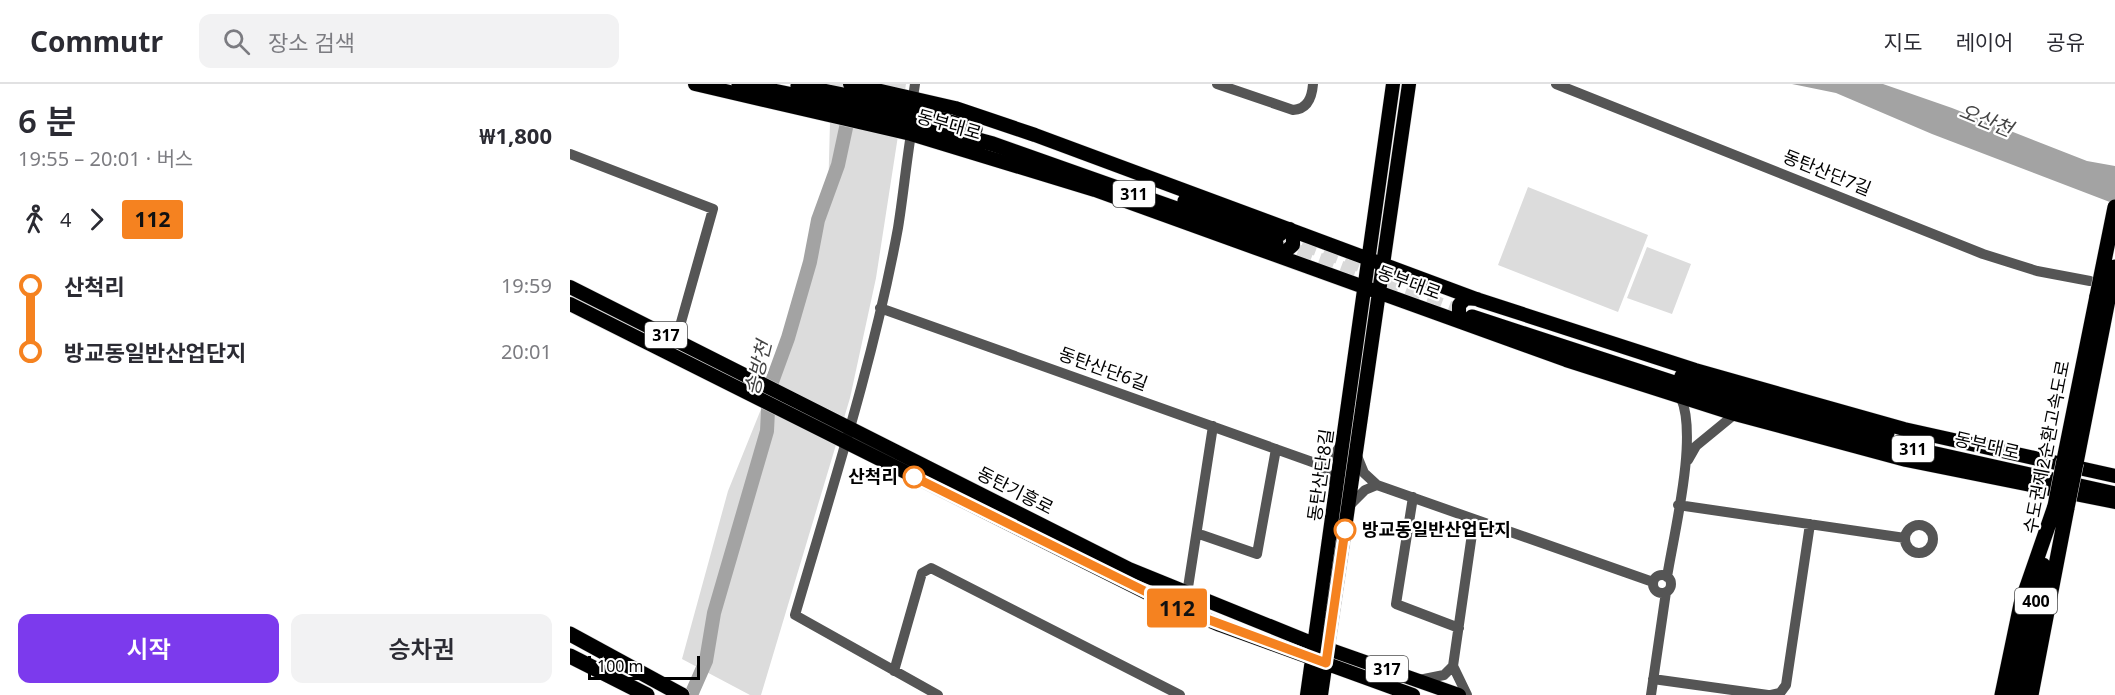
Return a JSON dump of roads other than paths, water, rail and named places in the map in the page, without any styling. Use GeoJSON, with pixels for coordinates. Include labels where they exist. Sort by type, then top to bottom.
{"type":"FeatureCollection","features":[{"type":"Feature","properties":{"kind":"highway","name":"동부대로"},"geometry":{"type":"LineString","coordinates":[[739,84],[874,105],[997,135],[1282,241]]}},
{"type":"Feature","properties":{"kind":"highway","name":"동부대로"},"geometry":{"type":"LineString","coordinates":[[789,84],[843,100]]}},
{"type":"Feature","properties":{"kind":"highway"},"geometry":{"type":"LineString","coordinates":[[874,105],[891,99],[948,113],[955,108]]}},
{"type":"Feature","properties":{"kind":"highway","name":"동부대로"},"geometry":{"type":"LineString","coordinates":[[874,105],[1282,241]]}},
{"type":"Feature","properties":{"kind":"highway"},"geometry":{"type":"LineString","coordinates":[[957,134],[978,153]]}},
{"type":"Feature","properties":{"kind":"highway","name":"수도권제2순환고속도로"},"geometry":{"type":"LineString","coordinates":[[2017,695],[2061,507],[2103,298],[2115,207]]}},
{"type":"Feature","properties":{"kind":"highway","name":"수도권제2순환고속도로"},"geometry":{"type":"LineString","coordinates":[[2103,298],[2115,267]]}},
{"type":"Feature","properties":{"kind":"highway","name":"동부대로"},"geometry":{"type":"LineString","coordinates":[[1472,312],[1880,432],[2115,485]]}},
{"type":"Feature","properties":{"kind":"highway","name":"동부대로"},"geometry":{"type":"LineString","coordinates":[[1472,312],[1714,396],[1860,437],[2115,494]]}},
{"type":"Feature","properties":{"kind":"highway"},"geometry":{"type":"LineString","coordinates":[[1695,370],[1740,386],[1809,404],[1880,432]]}},
{"type":"Feature","properties":{"kind":"highway"},"geometry":{"type":"LineString","coordinates":[[1806,434],[1860,437]]}},
{"type":"Feature","properties":{"kind":"highway"},"geometry":{"type":"LineString","coordinates":[[2002,695],[2021,604],[2061,507]]}},
{"type":"Feature","properties":{"kind":"highway","name":"수도권제2순환고속도로"},"geometry":{"type":"LineString","coordinates":[[2031,695],[2061,507]]}},
{"type":"Feature","properties":{"kind":"highway"},"geometry":{"type":"LineString","coordinates":[[570,634],[681,694]]}},
{"type":"Feature","properties":{"kind":"highway"},"geometry":{"type":"LineString","coordinates":[[570,656],[647,695]]}},
{"type":"Feature","properties":{"kind":"main road","name":"동부대로"},"geometry":{"type":"LineString","coordinates":[[695,84],[874,105],[914,91],[1282,241],[1366,287],[1380,292],[1472,312],[1695,370],[1904,429],[2115,476]]}},
{"type":"Feature","properties":{"kind":"main road"},"geometry":{"type":"LineString","coordinates":[[1370,259],[1393,84]]}},
{"type":"Feature","properties":{"kind":"main road"},"geometry":{"type":"LineString","coordinates":[[1384,265],[1409,84]]}},
{"type":"Feature","properties":{"kind":"main road","name":"동부대로"},"geometry":{"type":"LineString","coordinates":[[874,105],[911,134],[1095,190],[1282,241],[1370,259],[1472,312],[1681,398],[1906,460],[2115,502]]}},
{"type":"Feature","properties":{"kind":"main road","name":"동탄산단8길"},"geometry":{"type":"LineString","coordinates":[[1321,695],[1320,653],[1337,486],[1370,259]]}},
{"type":"Feature","properties":{"kind":"main road","name":"동탄산단8길"},"geometry":{"type":"LineString","coordinates":[[1307,695],[1320,653],[1349,506],[1384,265]]}},
{"type":"Feature","properties":{"kind":"main road","name":"동탄기흥로"},"geometry":{"type":"LineString","coordinates":[[570,287],[1129,568],[1413,695]]}},
{"type":"Feature","properties":{"kind":"main road","name":"동탄기흥로"},"geometry":{"type":"LineString","coordinates":[[570,304],[1176,607],[1320,653],[1419,680],[1459,695]]}},
{"type":"Feature","properties":{"kind":"street"},"geometry":{"type":"LineString","coordinates":[[1217,84],[1293,111],[1308,103],[1313,84]]}},
{"type":"Feature","properties":{"kind":"street","name":"동탄산단7길"},"geometry":{"type":"LineString","coordinates":[[1556,84],[1983,254],[2037,271],[2090,281]]}},
{"type":"Feature","properties":{"kind":"street"},"geometry":{"type":"LineString","coordinates":[[911,134],[898,229],[880,308],[849,428],[795,615],[938,695]]}},
{"type":"Feature","properties":{"kind":"street"},"geometry":{"type":"LineString","coordinates":[[570,154],[713,209],[676,340]]}},
{"type":"Feature","properties":{"kind":"street","name":"동탄산단6길"},"geometry":{"type":"LineString","coordinates":[[880,308],[1314,463]]}},
{"type":"Feature","properties":{"kind":"street"},"geometry":{"type":"LineString","coordinates":[[1651,695],[1666,592],[1671,585],[1667,577],[1684,468],[1687,426],[1686,410],[1681,398]]}},
{"type":"Feature","properties":{"kind":"street"},"geometry":{"type":"LineString","coordinates":[[1684,468],[1696,446],[1735,414]]}},
{"type":"Feature","properties":{"kind":"street"},"geometry":{"type":"LineString","coordinates":[[1187,594],[1213,426]]}},
{"type":"Feature","properties":{"kind":"street"},"geometry":{"type":"LineString","coordinates":[[1314,463],[1335,454],[1344,438]]}},
{"type":"Feature","properties":{"kind":"street"},"geometry":{"type":"LineString","coordinates":[[1202,535],[1257,554],[1276,449]]}},
{"type":"Feature","properties":{"kind":"street"},"geometry":{"type":"LineString","coordinates":[[1356,454],[1364,473],[1377,485],[1653,582],[1658,592],[1666,592]]}},
{"type":"Feature","properties":{"kind":"street"},"geometry":{"type":"LineString","coordinates":[[1314,463],[1324,469],[1337,486]]}},
{"type":"Feature","properties":{"kind":"street"},"geometry":{"type":"LineString","coordinates":[[1349,506],[1365,490],[1377,485]]}},
{"type":"Feature","properties":{"kind":"street"},"geometry":{"type":"LineString","coordinates":[[1413,497],[1396,604],[1459,628]]}},
{"type":"Feature","properties":{"kind":"street"},"geometry":{"type":"LineString","coordinates":[[1678,505],[1905,538]]}},
{"type":"Feature","properties":{"kind":"street"},"geometry":{"type":"LineString","coordinates":[[1467,695],[1453,666],[1474,520]]}},
{"type":"Feature","properties":{"kind":"street"},"geometry":{"type":"LineString","coordinates":[[1653,679],[1769,695],[1780,693],[1786,685],[1810,524]]}},
{"type":"Feature","properties":{"kind":"street"},"geometry":{"type":"LineString","coordinates":[[894,671],[922,573],[931,568],[1180,695]]}},
{"type":"Feature","properties":{"kind":"street"},"geometry":{"type":"LineString","coordinates":[[1653,582],[1659,576],[1667,577]]}},
{"type":"Feature","properties":{"kind":"street"},"geometry":{"type":"LineString","coordinates":[[1419,680],[1444,675],[1453,666]]}},
{"type":"Feature","properties":{"kind":"waterway","name":"송방천"},"geometry":{"type":"LineString","coordinates":[[691,695],[706,661],[714,613],[767,431],[769,390],[788,338],[810,262],[818,220],[838,165],[850,109]]}},
{"type":"Feature","properties":{"kind":"tunnel"},"geometry":{"type":"LineString","coordinates":[[1281,235],[1374,270]]}},
{"type":"Feature","properties":{"kind":"tunnel"},"geometry":{"type":"LineString","coordinates":[[1276,244],[1470,316]]}},
{"type":"Feature","properties":{"kind":"place","name":"산척리"},"geometry":{"type":"Point","coordinates":[914,477]}},
{"type":"Feature","properties":{"kind":"place","name":"방교동일반산업단지"},"geometry":{"type":"Point","coordinates":[1345,530]}},
{"type":"Feature","properties":{"kind":"water label","name":"오산천"},"geometry":{"type":"Point","coordinates":[1986,120]}}]}
